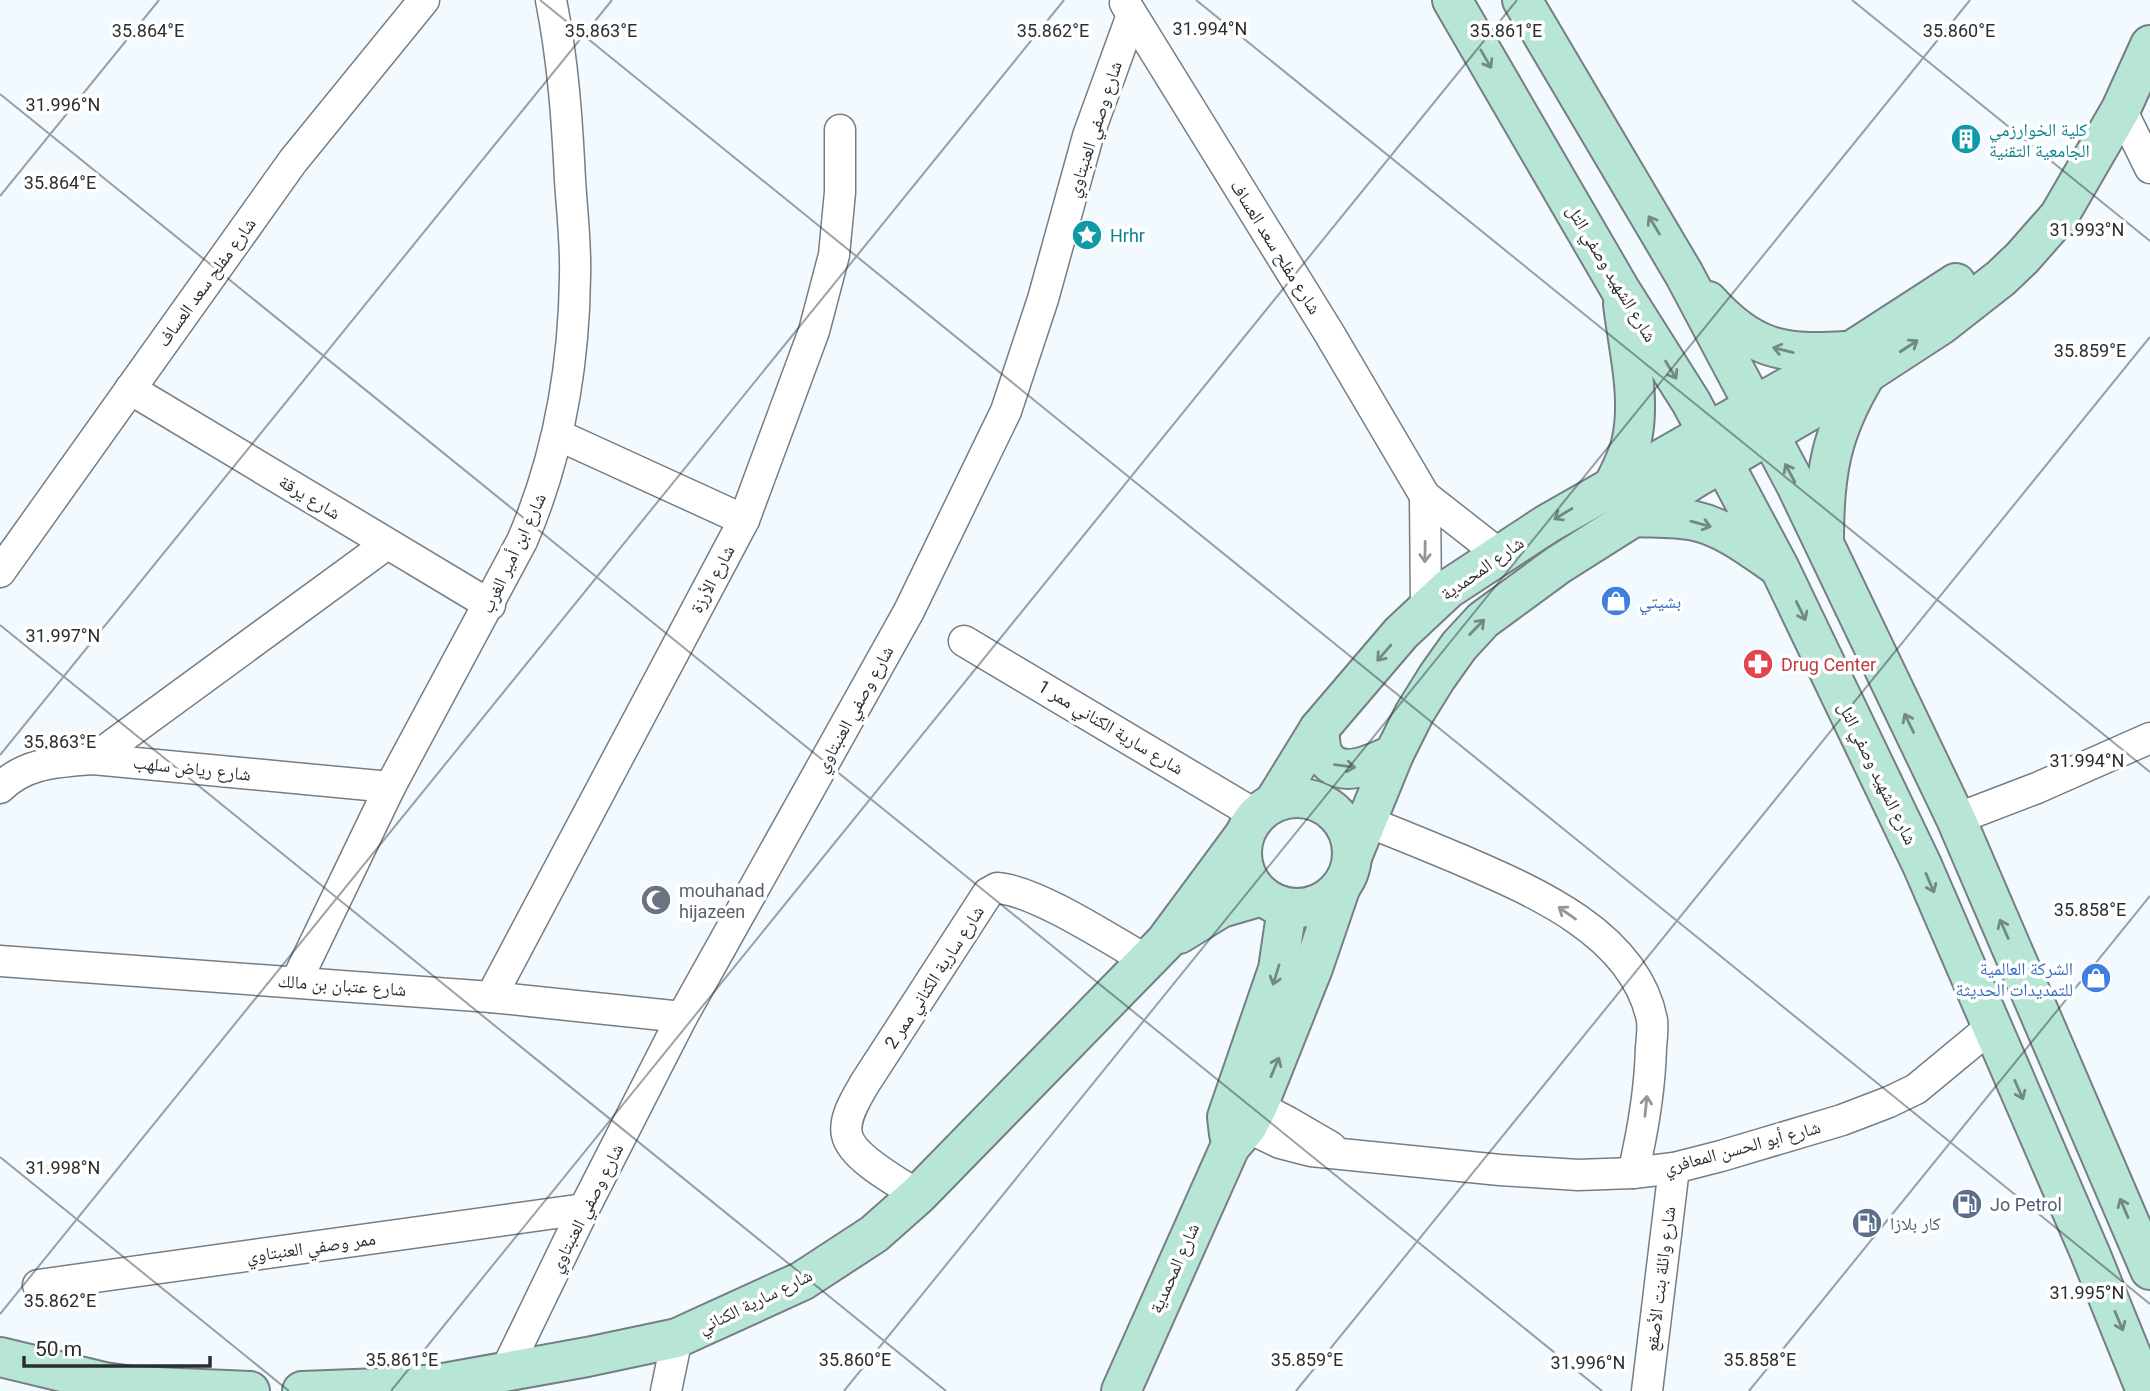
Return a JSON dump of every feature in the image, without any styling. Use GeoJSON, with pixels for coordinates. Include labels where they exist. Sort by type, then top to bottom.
{"type":"FeatureCollection","features":[{"type":"Feature","properties":{"kind":"street","name":"شارع مفلح سعد العساف"},"geometry":{"type":"LineString","coordinates":[[0,572],[293,161],[424,0]]}},
{"type":"Feature","properties":{"kind":"street","name":"شارع ابن أمير الغرب"},"geometry":{"type":"LineString","coordinates":[[296,982],[390,788],[490,604],[534,513],[558,435],[574,319],[575,273],[566,104],[558,30],[551,0]]}},
{"type":"Feature","properties":{"kind":"street","name":"شارع الشهيد وصفي التل"},"geometry":{"type":"LineString","coordinates":[[1452,0],[1621,292],[1716,448],[1780,569],[1923,865],[2090,1253],[2146,1391]]}},
{"type":"Feature","properties":{"kind":"street"},"geometry":{"type":"LineString","coordinates":[[1522,0],[1684,274],[1824,544],[1956,819],[2149,1264]]}},
{"type":"Feature","properties":{"kind":"street","name":"شارع مفلح سعد العساف"},"geometry":{"type":"LineString","coordinates":[[1128,7],[1322,321],[1425,496],[1499,554]]}},
{"type":"Feature","properties":{"kind":"street","name":"شارع وصفي العنبتاوي"},"geometry":{"type":"LineString","coordinates":[[505,1372],[682,1017],[909,611],[1006,411],[1044,299],[1088,136],[1128,7]]}},
{"type":"Feature","properties":{"kind":"street","name":"شارع المحمدية"},"geometry":{"type":"LineString","coordinates":[[1121,1391],[1239,1118],[1313,968],[1365,821],[1394,754],[1437,677],[1459,646],[1483,620],[1558,565],[1634,517],[1716,448],[1859,362],[1989,257],[2086,168],[2121,109],[2150,45]]}},
{"type":"Feature","properties":{"kind":"street"},"geometry":{"type":"LineString","coordinates":[[2121,109],[2150,168]]}},
{"type":"Feature","properties":{"kind":"street","name":"شارع الأرزة"},"geometry":{"type":"LineString","coordinates":[[491,997],[744,520],[814,331],[834,256],[840,192],[840,130]]}},
{"type":"Feature","properties":{"kind":"street"},"geometry":{"type":"LineString","coordinates":[[1684,274],[1734,326],[1754,340],[1776,349],[1859,362],[1849,404],[1832,448],[1825,497],[1824,544]]}},
{"type":"Feature","properties":{"kind":"street"},"geometry":{"type":"LineString","coordinates":[[1614,484],[1628,453],[1634,424],[1634,400],[1621,292]]}},
{"type":"Feature","properties":{"kind":"street","name":"شارع يرقة"},"geometry":{"type":"LineString","coordinates":[[130,389],[490,604]]}},
{"type":"Feature","properties":{"kind":"street"},"geometry":{"type":"LineString","coordinates":[[558,435],[744,520]]}},
{"type":"Feature","properties":{"kind":"street","name":"شارع المحمدية"},"geometry":{"type":"LineString","coordinates":[[1258,817],[1319,729],[1401,633],[1448,589],[1499,554],[1614,484],[1716,448]]}},
{"type":"Feature","properties":{"kind":"street","name":"شارع مفلح سعد العساف"},"geometry":{"type":"LineString","coordinates":[[1425,496],[1426,609]]}},
{"type":"Feature","properties":{"kind":"street"},"geometry":{"type":"LineString","coordinates":[[1634,517],[1681,519],[1708,525],[1744,542],[1780,569]]}},
{"type":"Feature","properties":{"kind":"street"},"geometry":{"type":"LineString","coordinates":[[93,759],[387,544]]}},
{"type":"Feature","properties":{"kind":"street","name":"شارع سارية الكناني ممر 1"},"geometry":{"type":"LineString","coordinates":[[964,641],[1258,817]]}},
{"type":"Feature","properties":{"kind":"street"},"geometry":{"type":"LineString","coordinates":[[1319,729],[1326,760],[1336,766],[1347,769],[1360,767],[1394,754]]}},
{"type":"Feature","properties":{"kind":"street"},"geometry":{"type":"LineString","coordinates":[[1956,819],[2037,788],[2150,738]]}},
{"type":"Feature","properties":{"kind":"street","name":"شارع رياض سلهب"},"geometry":{"type":"LineString","coordinates":[[0,788],[26,768],[93,759],[390,788]]}},
{"type":"Feature","properties":{"kind":"street"},"geometry":{"type":"LineString","coordinates":[[1293,798],[1311,800],[1328,808],[1346,830],[1350,839],[1347,872],[1323,902],[1312,906],[1275,902],[1245,874],[1241,847],[1258,817],[1293,798]]}},
{"type":"Feature","properties":{"kind":"street","name":"شارع سارية الكناني"},"geometry":{"type":"LineString","coordinates":[[302,1391],[405,1387],[505,1372],[677,1338],[802,1281],[874,1234],[918,1195],[1156,951],[1258,817]]}},
{"type":"Feature","properties":{"kind":"street"},"geometry":{"type":"LineString","coordinates":[[1365,821],[1510,881],[1556,905],[1593,932],[1622,960],[1642,990],[1652,1022],[1651,1063],[1644,1125],[1633,1173]]}},
{"type":"Feature","properties":{"kind":"street","name":"شارع سارية الكناني ممر 2"},"geometry":{"type":"LineString","coordinates":[[918,1195],[865,1160],[854,1149],[847,1135],[847,1122],[865,1083],[988,893],[997,888],[1008,888],[1089,927],[1156,951]]}},
{"type":"Feature","properties":{"kind":"street","name":"شارع المحمدية"},"geometry":{"type":"LineString","coordinates":[[1239,1118],[1278,969],[1275,902]]}},
{"type":"Feature","properties":{"kind":"street","name":"شارع سارية الكناني"},"geometry":{"type":"LineString","coordinates":[[1156,951],[1221,908],[1275,902]]}},
{"type":"Feature","properties":{"kind":"street","name":"شارع عتبان بن مالك"},"geometry":{"type":"LineString","coordinates":[[0,961],[491,997],[682,1017]]}},
{"type":"Feature","properties":{"kind":"street","name":"شارع أبو الحسن المعافري"},"geometry":{"type":"LineString","coordinates":[[1239,1118],[1280,1143],[1297,1149],[1500,1170],[1578,1175],[1633,1173],[1674,1168],[1842,1120],[1889,1102],[1916,1089],[1991,1027]]}},
{"type":"Feature","properties":{"kind":"street","name":"شارع وائلة بنت الأصقع"},"geometry":{"type":"LineString","coordinates":[[1647,1391],[1674,1168]]}},
{"type":"Feature","properties":{"kind":"street","name":"ممر وصفي العنبتاوي"},"geometry":{"type":"LineString","coordinates":[[38,1285],[584,1209]]}},
{"type":"Feature","properties":{"kind":"street"},"geometry":{"type":"LineString","coordinates":[[666,1391],[677,1338]]}},
{"type":"Feature","properties":{"kind":"street"},"geometry":{"type":"LineString","coordinates":[[0,1357],[114,1384],[250,1391]]}},
{"type":"Feature","properties":{"kind":"place","name":"كلية الخوارزمي الجامعية التقنية"},"geometry":{"type":"Point","coordinates":[1966,139]}},
{"type":"Feature","properties":{"kind":"place","name":"Hrhr"},"geometry":{"type":"Point","coordinates":[1087,235]}},
{"type":"Feature","properties":{"kind":"place","name":"بشيتي"},"geometry":{"type":"Point","coordinates":[1616,601]}},
{"type":"Feature","properties":{"kind":"place","name":"Drug Center"},"geometry":{"type":"Point","coordinates":[1758,664]}},
{"type":"Feature","properties":{"kind":"place","name":"mouhanad hijazeen"},"geometry":{"type":"Point","coordinates":[656,900]}},
{"type":"Feature","properties":{"kind":"place","name":"الشركة العالمية للتمديدات الحديثة"},"geometry":{"type":"Point","coordinates":[2096,978]}},
{"type":"Feature","properties":{"kind":"place","name":"Jo Petrol"},"geometry":{"type":"Point","coordinates":[1967,1204]}},
{"type":"Feature","properties":{"kind":"place","name":"كار بلازا"},"geometry":{"type":"Point","coordinates":[1867,1223]}}]}
